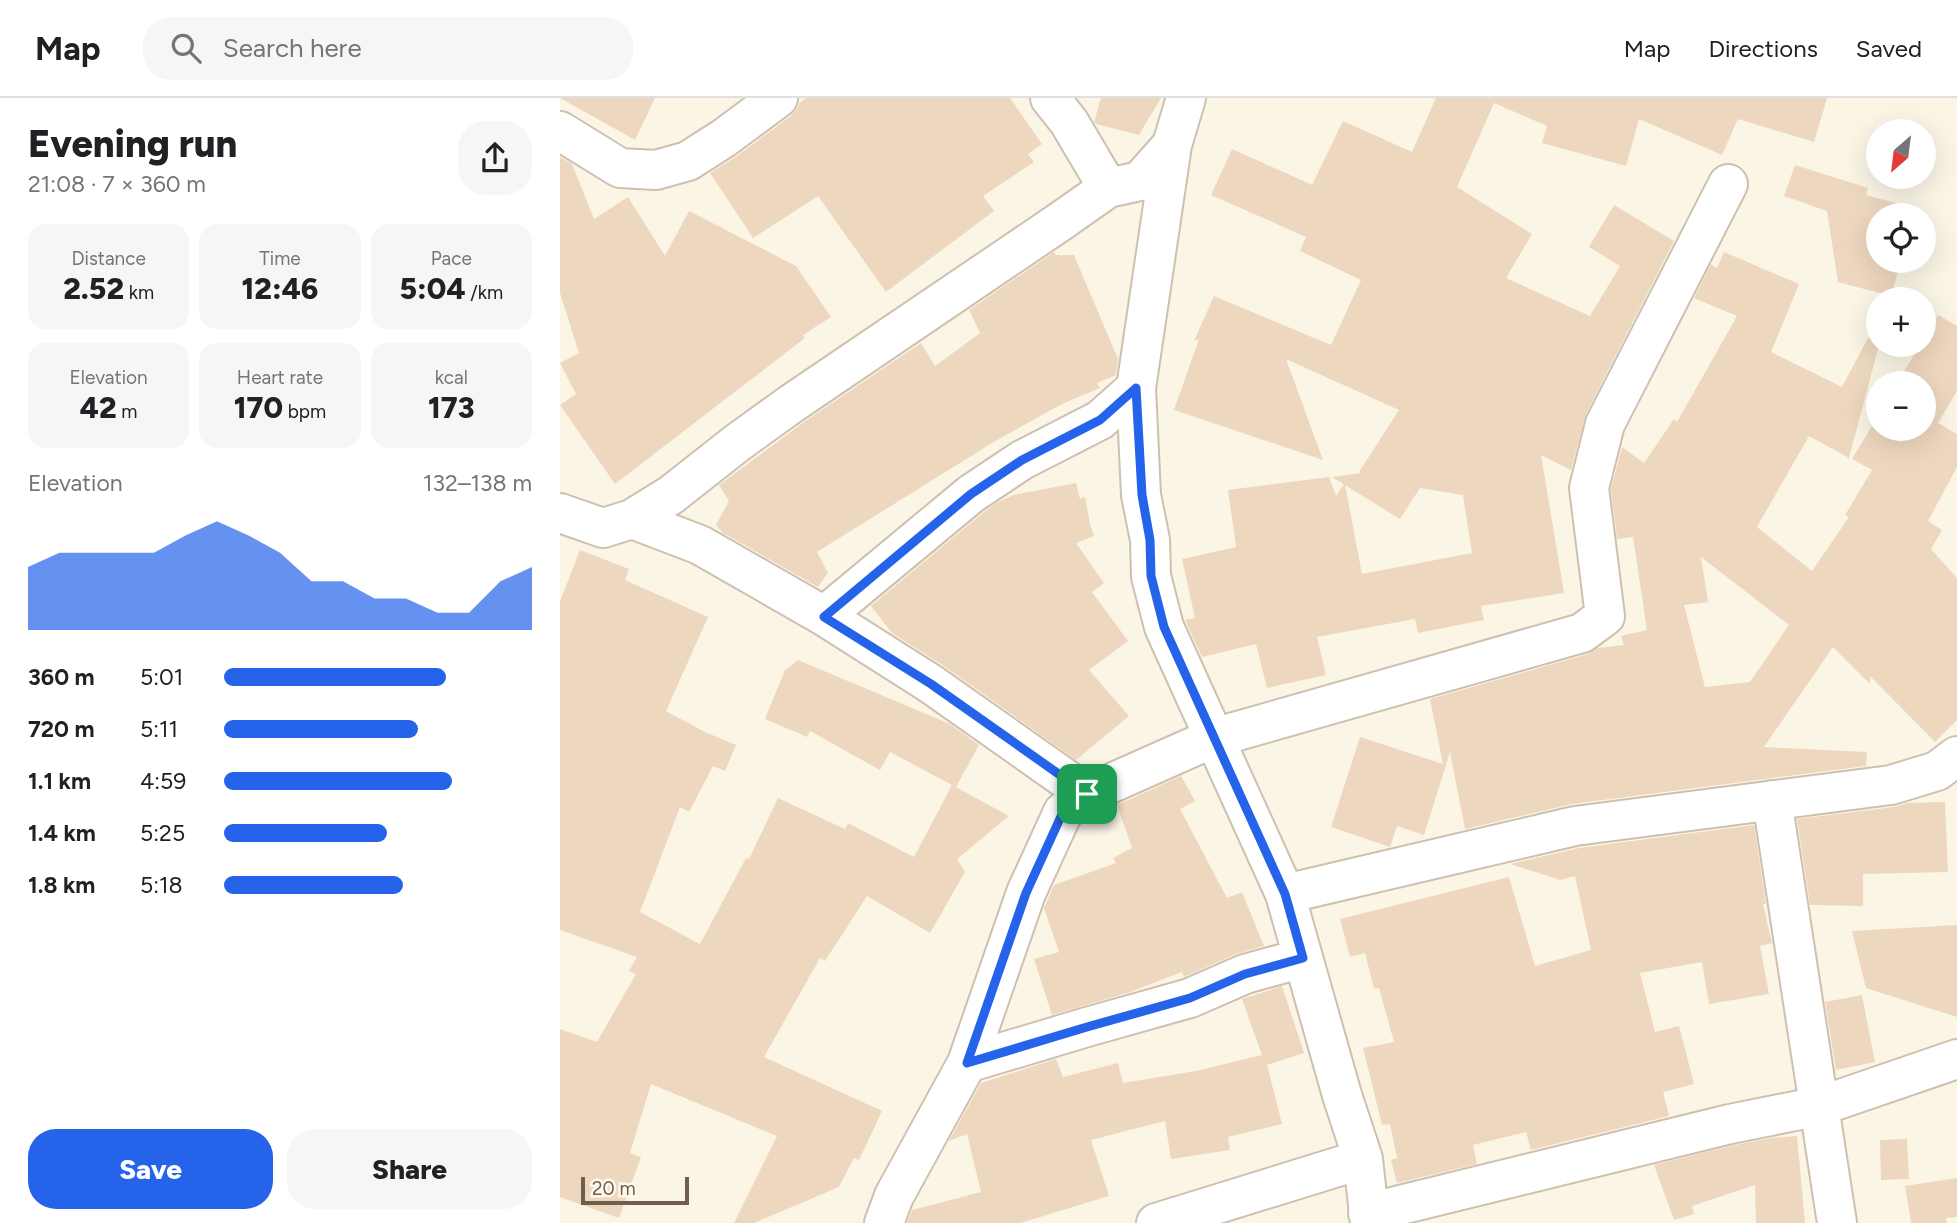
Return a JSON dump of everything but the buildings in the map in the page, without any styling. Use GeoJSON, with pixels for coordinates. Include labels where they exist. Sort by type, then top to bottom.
{"type":"FeatureCollection","features":[{"type":"Feature","properties":{"kind":"street"},"geometry":{"type":"LineString","coordinates":[[560,131],[620,168],[656,170],[688,161],[778,98]]}},
{"type":"Feature","properties":{"kind":"street"},"geometry":{"type":"LineString","coordinates":[[1050,98],[1069,122],[1108,188]]}},
{"type":"Feature","properties":{"kind":"street"},"geometry":{"type":"LineString","coordinates":[[1186,98],[1172,145],[1136,388],[1142,495],[1150,540],[1151,576],[1164,627],[1285,894],[1363,1159],[1369,1218],[1730,1124],[1820,1106],[1957,1059]]}},
{"type":"Feature","properties":{"kind":"street"},"geometry":{"type":"LineString","coordinates":[[560,513],[603,528],[632,519],[671,495],[791,404],[1108,188],[1140,181],[1172,145]]}},
{"type":"Feature","properties":{"kind":"street"},"geometry":{"type":"LineString","coordinates":[[884,1223],[894,1196],[967,1063],[1026,893],[1063,812],[1087,794],[1213,738],[1582,633],[1605,616],[1589,488],[1605,424],[1728,184]]}},
{"type":"Feature","properties":{"kind":"street"},"geometry":{"type":"LineString","coordinates":[[824,617],[971,494],[1022,460],[1100,420],[1136,388]]}},
{"type":"Feature","properties":{"kind":"street"},"geometry":{"type":"LineString","coordinates":[[632,519],[700,545],[824,617],[931,684],[1087,794]]}},
{"type":"Feature","properties":{"kind":"street"},"geometry":{"type":"LineString","coordinates":[[1285,894],[1575,826],[1891,785],[1937,771],[1957,756]]}},
{"type":"Feature","properties":{"kind":"street"},"geometry":{"type":"LineString","coordinates":[[1772,800],[1837,1223]]}},
{"type":"Feature","properties":{"kind":"street"},"geometry":{"type":"LineString","coordinates":[[967,1063],[1190,998],[1245,974],[1303,958]]}},
{"type":"Feature","properties":{"kind":"street"},"geometry":{"type":"LineString","coordinates":[[1156,1223],[1363,1159]]}},
{"type":"Feature","properties":{"kind":"route"},"geometry":{"type":"LineString","coordinates":[[1136,388],[1142,495],[1150,540],[1151,576],[1164,627],[1285,894],[1303,958],[1245,974],[1190,998],[967,1063],[1026,893],[1063,812],[1087,794],[931,684],[824,617],[971,494],[1022,460],[1100,420],[1136,388]]}}]}
